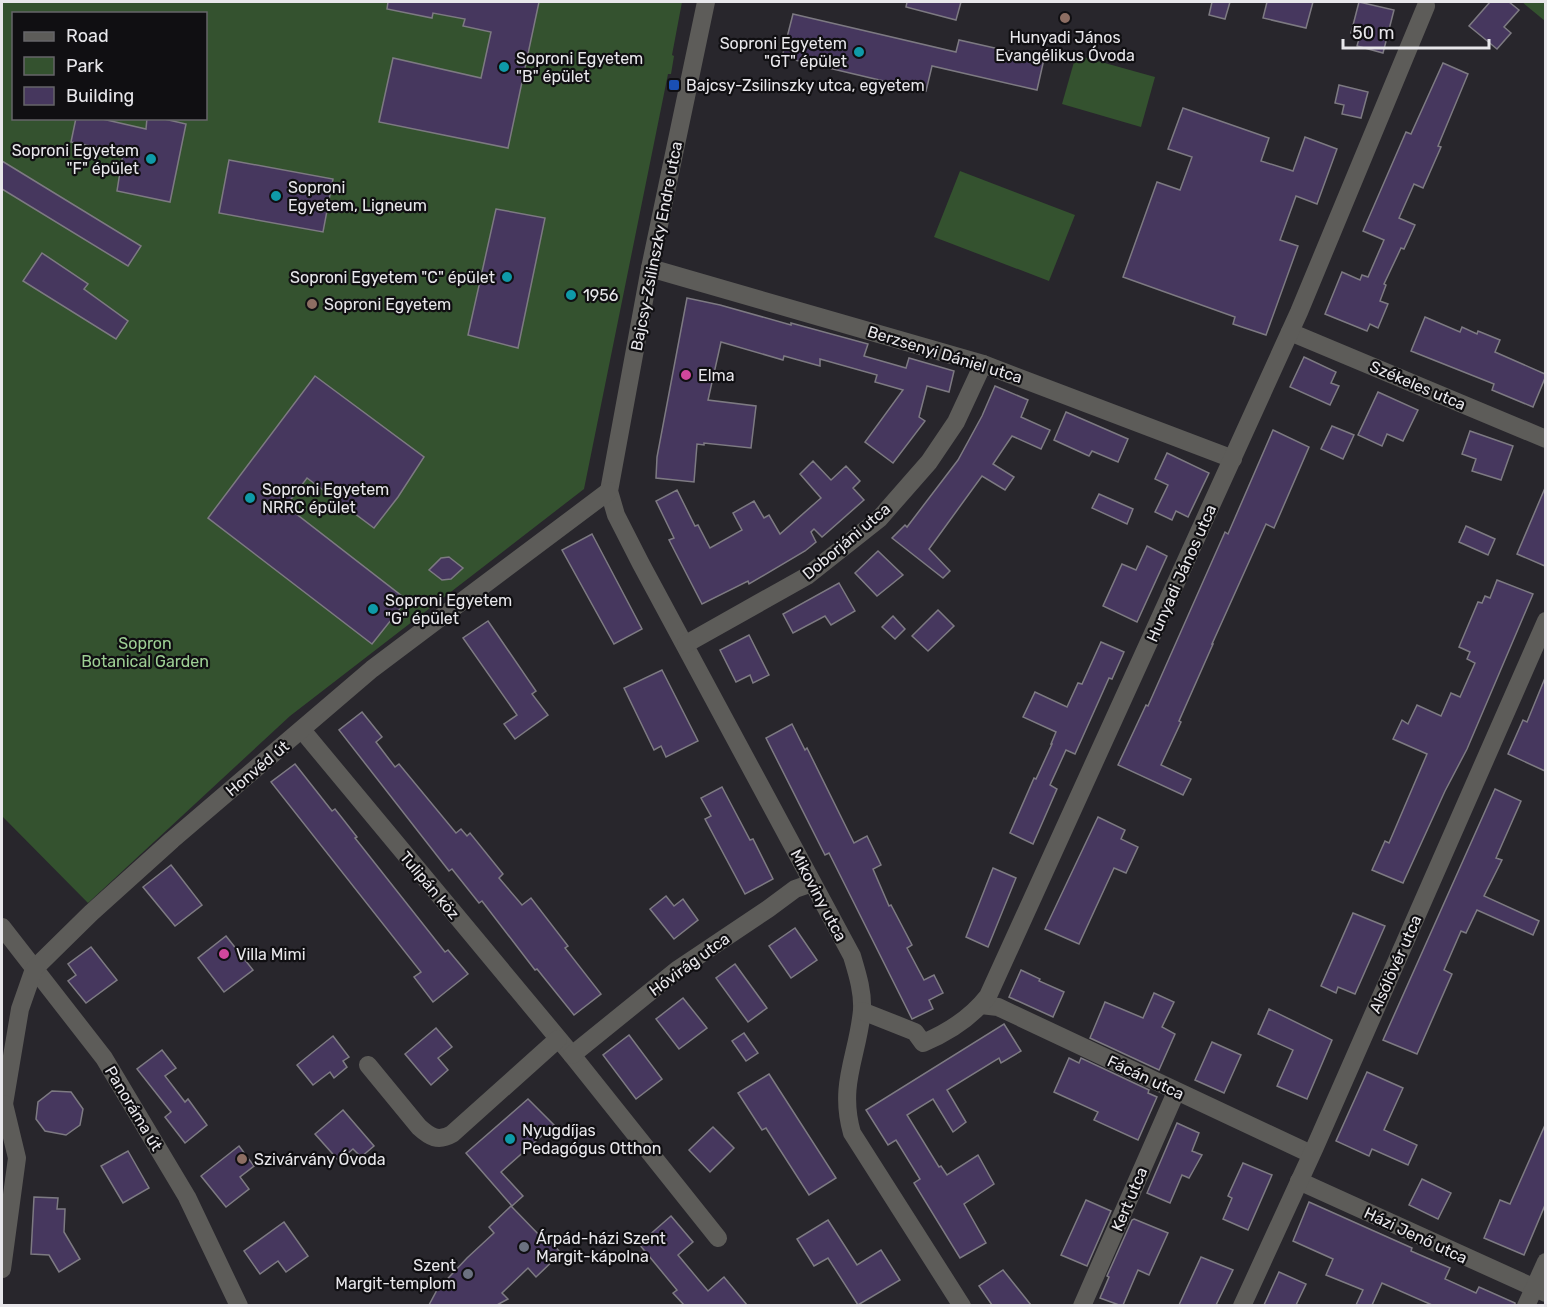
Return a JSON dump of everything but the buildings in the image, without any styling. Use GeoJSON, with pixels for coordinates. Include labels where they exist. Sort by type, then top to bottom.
{"type":"FeatureCollection","features":[{"type":"Feature","properties":{"kind":"street","name":"Bajcsy-Zsilinszky Endre utca"},"geometry":{"type":"LineString","coordinates":[[609,491],[650,268],[706,2]]}},
{"type":"Feature","properties":{"kind":"street","name":"Hunyadi János utca"},"geometry":{"type":"LineString","coordinates":[[862,1011],[915,1032],[923,1042],[950,1030],[981,1005],[997,979],[1290,332],[1426,3]]}},
{"type":"Feature","properties":{"kind":"street","name":"Berzsenyi Dániel utca"},"geometry":{"type":"LineString","coordinates":[[650,268],[983,364],[1233,459]]}},
{"type":"Feature","properties":{"kind":"street","name":"Székeles utca"},"geometry":{"type":"LineString","coordinates":[[1290,332],[1545,439]]}},
{"type":"Feature","properties":{"kind":"street","name":"Doborjáni utca"},"geometry":{"type":"LineString","coordinates":[[686,644],[807,576],[879,519],[929,462],[956,422],[983,364]]}},
{"type":"Feature","properties":{"kind":"street","name":"Mikoviny utca"},"geometry":{"type":"LineString","coordinates":[[609,491],[616,515],[852,956],[862,996],[862,1011],[846,1089],[846,1109],[852,1133],[962,1305]]}},
{"type":"Feature","properties":{"kind":"street","name":"Honvéd út"},"geometry":{"type":"LineString","coordinates":[[3,1108],[20,1009],[34,969],[172,840],[381,662],[609,491]]}},
{"type":"Feature","properties":{"kind":"street","name":"Alsólövér utca"},"geometry":{"type":"LineString","coordinates":[[1242,1305],[1311,1154],[1545,621]]}},
{"type":"Feature","properties":{"kind":"street","name":"Tulipán köz"},"geometry":{"type":"LineString","coordinates":[[302,730],[572,1055],[718,1238]]}},
{"type":"Feature","properties":{"kind":"street","name":"Hóvirág utca"},"geometry":{"type":"LineString","coordinates":[[572,1055],[677,970],[795,889],[812,883]]}},
{"type":"Feature","properties":{"kind":"street","name":"Panoráma út"},"geometry":{"type":"LineString","coordinates":[[2,927],[104,1058],[187,1197],[239,1305]]}},
{"type":"Feature","properties":{"kind":"street","name":"Fácán utca"},"geometry":{"type":"LineString","coordinates":[[981,1005],[998,1007],[1311,1154]]}},
{"type":"Feature","properties":{"kind":"street"},"geometry":{"type":"LineString","coordinates":[[368,1065],[419,1127],[436,1139],[445,1138],[558,1039]]}},
{"type":"Feature","properties":{"kind":"street","name":"Kert utca"},"geometry":{"type":"LineString","coordinates":[[1082,1305],[1176,1092]]}},
{"type":"Feature","properties":{"kind":"street"},"geometry":{"type":"LineString","coordinates":[[2,1269],[17,1158],[16,1144],[3,1108]]}},
{"type":"Feature","properties":{"kind":"street","name":"Házi Jenő utca"},"geometry":{"type":"LineString","coordinates":[[1299,1181],[1540,1290]]}},
{"type":"Feature","properties":{"kind":"street"},"geometry":{"type":"LineString","coordinates":[[1526,1305],[1540,1290],[1545,1262]]}},
{"type":"Feature","properties":{"kind":"green space","name":"Sopron Botanical Garden"},"geometry":{"type":"Polygon","coordinates":[[[2,2],[400,2],[399,11],[432,18],[433,13],[450,16],[453,2],[468,2],[464,26],[491,32],[476,103],[472,76],[393,58],[379,121],[508,148],[539,2],[682,2],[672,55],[674,56],[671,74],[668,74],[584,489],[290,716],[88,903],[2,816],[2,189],[128,266],[140,246],[2,161],[2,2]],[[229,160],[220,213],[323,232],[332,179],[229,160]],[[496,209],[468,335],[518,348],[545,219],[496,209]],[[42,253],[24,280],[116,339],[128,321],[84,289],[87,284],[42,253]],[[315,376],[209,518],[373,574],[273,496],[288,503],[303,484],[286,461],[374,528],[398,497],[423,457],[315,376]]]}},
{"type":"Feature","properties":{"kind":"green space"},"geometry":{"type":"Polygon","coordinates":[[[1522,2],[1545,2],[1545,21],[1522,2]]]}},
{"type":"Feature","properties":{"kind":"green space"},"geometry":{"type":"Polygon","coordinates":[[[1076,55],[1155,77],[1141,127],[1062,104],[1076,55]]]}},
{"type":"Feature","properties":{"kind":"green space"},"geometry":{"type":"Polygon","coordinates":[[[103,120],[147,120],[146,129],[103,120]]]}},
{"type":"Feature","properties":{"kind":"green space"},"geometry":{"type":"Polygon","coordinates":[[[960,171],[1075,215],[1049,281],[934,237],[960,171]]]}},
{"type":"Feature","properties":{"kind":"place","name":"Hunyadi János Evangélikus Óvoda"},"geometry":{"type":"Point","coordinates":[1065,18]}},
{"type":"Feature","properties":{"kind":"place","name":"Soproni Egyetem \"GT\" épület"},"geometry":{"type":"Point","coordinates":[859,52]}},
{"type":"Feature","properties":{"kind":"place","name":"Soproni Egyetem \"B\" épület"},"geometry":{"type":"Point","coordinates":[504,67]}},
{"type":"Feature","properties":{"kind":"place","name":"Bajcsy-Zsilinszky utca, egyetem"},"geometry":{"type":"Point","coordinates":[674,85]}},
{"type":"Feature","properties":{"kind":"place","name":"Soproni Egyetem \"F\" épület"},"geometry":{"type":"Point","coordinates":[151,159]}},
{"type":"Feature","properties":{"kind":"place","name":"Soproni Egyetem, Ligneum"},"geometry":{"type":"Point","coordinates":[276,196]}},
{"type":"Feature","properties":{"kind":"place","name":"Soproni Egyetem \"C\" épület"},"geometry":{"type":"Point","coordinates":[507,277]}},
{"type":"Feature","properties":{"kind":"place","name":"1956"},"geometry":{"type":"Point","coordinates":[571,295]}},
{"type":"Feature","properties":{"kind":"place","name":"Soproni Egyetem"},"geometry":{"type":"Point","coordinates":[312,304]}},
{"type":"Feature","properties":{"kind":"place","name":"Elma"},"geometry":{"type":"Point","coordinates":[686,375]}},
{"type":"Feature","properties":{"kind":"place","name":"Soproni Egyetem NRRC épület"},"geometry":{"type":"Point","coordinates":[250,498]}},
{"type":"Feature","properties":{"kind":"place","name":"Soproni Egyetem \"G\" épület"},"geometry":{"type":"Point","coordinates":[373,609]}},
{"type":"Feature","properties":{"kind":"place","name":"Villa Mimi"},"geometry":{"type":"Point","coordinates":[224,954]}},
{"type":"Feature","properties":{"kind":"place","name":"Nyugdíjas Pedagógus Otthon"},"geometry":{"type":"Point","coordinates":[510,1139]}},
{"type":"Feature","properties":{"kind":"place","name":"Szivárvány Óvoda"},"geometry":{"type":"Point","coordinates":[242,1159]}},
{"type":"Feature","properties":{"kind":"place","name":"Árpád-házi Szent Margit-kápolna"},"geometry":{"type":"Point","coordinates":[524,1247]}},
{"type":"Feature","properties":{"kind":"place","name":"Szent Margit-templom"},"geometry":{"type":"Point","coordinates":[468,1274]}}]}
